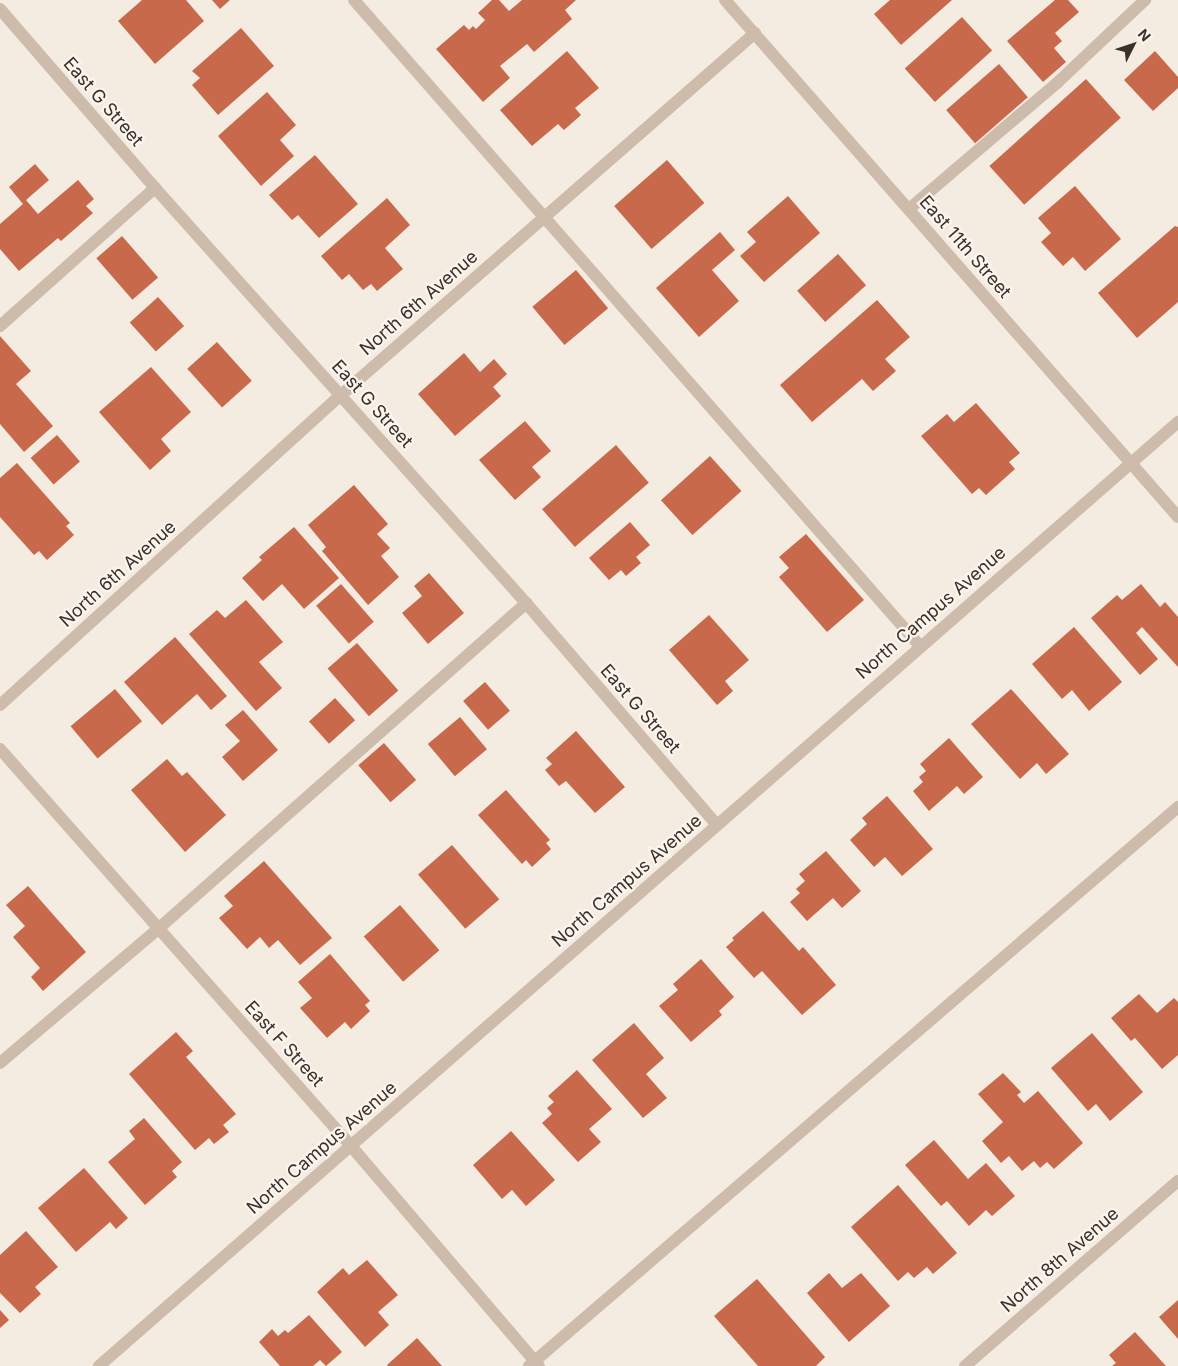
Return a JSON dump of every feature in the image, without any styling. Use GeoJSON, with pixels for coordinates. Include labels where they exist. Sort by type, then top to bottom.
{"type":"FeatureCollection","features":[{"type":"Feature","properties":{"kind":"street"},"geometry":{"type":"LineString","coordinates":[[354,0],[545,215],[920,646]]}},
{"type":"Feature","properties":{"kind":"street","name":"East 11th Street"},"geometry":{"type":"LineString","coordinates":[[725,0],[1178,517]]}},
{"type":"Feature","properties":{"kind":"street"},"geometry":{"type":"LineString","coordinates":[[909,209],[1058,82],[1144,0]]}},
{"type":"Feature","properties":{"kind":"street","name":"East G Street"},"geometry":{"type":"LineString","coordinates":[[0,9],[155,188],[526,603],[717,825]]}},
{"type":"Feature","properties":{"kind":"street","name":"North 6th Avenue"},"geometry":{"type":"LineString","coordinates":[[0,705],[341,395],[754,33]]}},
{"type":"Feature","properties":{"kind":"street"},"geometry":{"type":"LineString","coordinates":[[0,326],[155,188]]}},
{"type":"Feature","properties":{"kind":"street","name":"North Campus Avenue"},"geometry":{"type":"LineString","coordinates":[[99,1366],[1178,422]]}},
{"type":"Feature","properties":{"kind":"street"},"geometry":{"type":"LineString","coordinates":[[0,1064],[158,928],[526,603]]}},
{"type":"Feature","properties":{"kind":"street","name":"East F Street"},"geometry":{"type":"LineString","coordinates":[[0,749],[351,1146],[534,1364]]}},
{"type":"Feature","properties":{"kind":"street"},"geometry":{"type":"LineString","coordinates":[[534,1364],[1178,807]]}},
{"type":"Feature","properties":{"kind":"street","name":"North 8th Avenue"},"geometry":{"type":"LineString","coordinates":[[965,1366],[1178,1181]]}},
{"type":"Feature","properties":{"kind":"building"},"geometry":{"type":"Polygon","coordinates":[[[142,0],[186,0],[204,21],[155,64],[118,21],[142,0]]]}},
{"type":"Feature","properties":{"kind":"building"},"geometry":{"type":"Polygon","coordinates":[[[212,0],[230,0],[220,9],[212,0]]]}},
{"type":"Feature","properties":{"kind":"building"},"geometry":{"type":"Polygon","coordinates":[[[492,0],[499,0],[509,11],[522,0],[576,0],[565,10],[572,19],[534,52],[527,44],[500,66],[510,78],[483,102],[436,49],[464,25],[469,30],[473,26],[476,29],[485,20],[478,13],[492,0]]]}},
{"type":"Feature","properties":{"kind":"building"},"geometry":{"type":"Polygon","coordinates":[[[890,0],[952,0],[901,45],[874,14],[890,0]]]}},
{"type":"Feature","properties":{"kind":"building"},"geometry":{"type":"Polygon","coordinates":[[[1055,0],[1068,0],[1079,12],[1055,33],[1062,41],[1054,48],[1066,62],[1043,82],[1007,41],[1055,0]]]}},
{"type":"Feature","properties":{"kind":"building"},"geometry":{"type":"Polygon","coordinates":[[[962,17],[992,50],[935,102],[905,69],[962,17]]]}},
{"type":"Feature","properties":{"kind":"building"},"geometry":{"type":"Polygon","coordinates":[[[241,28],[274,66],[218,115],[192,85],[200,78],[192,71],[241,28]]]}},
{"type":"Feature","properties":{"kind":"building"},"geometry":{"type":"Polygon","coordinates":[[[567,51],[599,88],[575,108],[581,115],[564,130],[558,124],[532,146],[500,110],[567,51]]]}},
{"type":"Feature","properties":{"kind":"building"},"geometry":{"type":"Polygon","coordinates":[[[1155,51],[1178,77],[1178,88],[1153,111],[1124,80],[1155,51]]]}},
{"type":"Feature","properties":{"kind":"building"},"geometry":{"type":"Polygon","coordinates":[[[999,64],[1028,97],[975,143],[946,110],[999,64]]]}},
{"type":"Feature","properties":{"kind":"building"},"geometry":{"type":"Polygon","coordinates":[[[1086,79],[1121,118],[1024,205],[989,166],[1086,79]]]}},
{"type":"Feature","properties":{"kind":"building"},"geometry":{"type":"Polygon","coordinates":[[[267,92],[296,125],[280,140],[294,156],[261,186],[218,136],[267,92]]]}},
{"type":"Feature","properties":{"kind":"building"},"geometry":{"type":"Polygon","coordinates":[[[315,155],[358,204],[319,238],[298,215],[292,220],[269,195],[315,155]]]}},
{"type":"Feature","properties":{"kind":"building"},"geometry":{"type":"Polygon","coordinates":[[[667,160],[704,203],[652,249],[614,206],[667,160]]]}},
{"type":"Feature","properties":{"kind":"building"},"geometry":{"type":"Polygon","coordinates":[[[35,164],[49,180],[26,200],[38,214],[78,180],[94,199],[86,206],[93,213],[61,241],[58,238],[19,271],[0,249],[0,224],[23,204],[9,187],[35,164]]]}},
{"type":"Feature","properties":{"kind":"building"},"geometry":{"type":"Polygon","coordinates":[[[1075,186],[1121,239],[1085,271],[1073,257],[1063,266],[1041,242],[1051,233],[1038,218],[1075,186]]]}},
{"type":"Feature","properties":{"kind":"building"},"geometry":{"type":"Polygon","coordinates":[[[788,196],[820,233],[764,282],[740,256],[756,242],[747,232],[788,196]]]}},
{"type":"Feature","properties":{"kind":"building"},"geometry":{"type":"Polygon","coordinates":[[[387,198],[410,225],[385,248],[403,269],[377,291],[371,284],[363,290],[349,274],[342,280],[321,256],[387,198]]]}},
{"type":"Feature","properties":{"kind":"building"},"geometry":{"type":"Polygon","coordinates":[[[1175,226],[1178,227],[1178,302],[1137,338],[1098,293],[1175,226]]]}},
{"type":"Feature","properties":{"kind":"building"},"geometry":{"type":"Polygon","coordinates":[[[720,232],[735,250],[712,270],[739,301],[699,337],[656,288],[720,232]]]}},
{"type":"Feature","properties":{"kind":"building"},"geometry":{"type":"Polygon","coordinates":[[[122,236],[158,278],[132,300],[96,258],[122,236]]]}},
{"type":"Feature","properties":{"kind":"building"},"geometry":{"type":"Polygon","coordinates":[[[838,254],[866,285],[825,322],[797,291],[838,254]]]}},
{"type":"Feature","properties":{"kind":"building"},"geometry":{"type":"Polygon","coordinates":[[[576,270],[608,308],[564,345],[532,307],[576,270]]]}},
{"type":"Feature","properties":{"kind":"building"},"geometry":{"type":"Polygon","coordinates":[[[158,297],[184,326],[156,351],[130,322],[158,297]]]}},
{"type":"Feature","properties":{"kind":"building"},"geometry":{"type":"Polygon","coordinates":[[[877,300],[910,337],[885,359],[896,371],[873,391],[862,379],[812,422],[780,385],[877,300]]]}},
{"type":"Feature","properties":{"kind":"building"},"geometry":{"type":"Polygon","coordinates":[[[0,336],[31,371],[16,384],[53,426],[24,452],[0,424],[0,336]]]}},
{"type":"Feature","properties":{"kind":"building"},"geometry":{"type":"Polygon","coordinates":[[[217,342],[252,381],[222,407],[187,369],[217,342]]]}},
{"type":"Feature","properties":{"kind":"building"},"geometry":{"type":"Polygon","coordinates":[[[464,353],[480,372],[494,359],[507,374],[493,387],[501,396],[455,436],[418,394],[464,353]]]}},
{"type":"Feature","properties":{"kind":"building"},"geometry":{"type":"Polygon","coordinates":[[[151,367],[191,412],[161,439],[171,451],[150,470],[99,412],[151,367]]]}},
{"type":"Feature","properties":{"kind":"building"},"geometry":{"type":"Polygon","coordinates":[[[976,403],[1020,453],[1009,462],[1015,469],[986,495],[979,488],[972,494],[921,436],[947,414],[954,422],[976,403]]]}},
{"type":"Feature","properties":{"kind":"building"},"geometry":{"type":"Polygon","coordinates":[[[525,421],[551,451],[532,467],[541,477],[515,500],[479,460],[525,421]]]}},
{"type":"Feature","properties":{"kind":"building"},"geometry":{"type":"Polygon","coordinates":[[[57,435],[80,461],[54,484],[31,458],[57,435]]]}},
{"type":"Feature","properties":{"kind":"building"},"geometry":{"type":"Polygon","coordinates":[[[616,445],[649,483],[575,547],[542,509],[616,445]]]}},
{"type":"Feature","properties":{"kind":"building"},"geometry":{"type":"Polygon","coordinates":[[[710,456],[741,491],[692,535],[661,500],[710,456]]]}},
{"type":"Feature","properties":{"kind":"building"},"geometry":{"type":"Polygon","coordinates":[[[17,463],[70,523],[66,526],[74,535],[47,560],[39,551],[34,555],[0,517],[0,478],[17,463]]]}},
{"type":"Feature","properties":{"kind":"building"},"geometry":{"type":"Polygon","coordinates":[[[354,485],[388,524],[377,534],[390,548],[381,556],[399,577],[368,605],[322,551],[326,547],[308,525],[354,485]]]}},
{"type":"Feature","properties":{"kind":"building"},"geometry":{"type":"Polygon","coordinates":[[[630,522],[650,545],[636,557],[641,563],[626,576],[621,570],[609,580],[589,558],[630,522]]]}},
{"type":"Feature","properties":{"kind":"building"},"geometry":{"type":"Polygon","coordinates":[[[294,527],[339,578],[304,609],[282,584],[263,601],[242,578],[262,560],[259,557],[294,527]]]}},
{"type":"Feature","properties":{"kind":"building"},"geometry":{"type":"Polygon","coordinates":[[[806,534],[864,600],[827,632],[779,577],[789,568],[779,557],[806,534]]]}},
{"type":"Feature","properties":{"kind":"building"},"geometry":{"type":"Polygon","coordinates":[[[429,573],[464,613],[428,644],[402,613],[422,596],[414,586],[429,573]]]}},
{"type":"Feature","properties":{"kind":"building"},"geometry":{"type":"Polygon","coordinates":[[[341,584],[374,622],[349,643],[316,606],[341,584]]]}},
{"type":"Feature","properties":{"kind":"building"},"geometry":{"type":"Polygon","coordinates":[[[1141,584],[1160,607],[1165,602],[1178,617],[1178,667],[1142,627],[1136,633],[1158,659],[1140,675],[1091,618],[1117,595],[1122,600],[1141,584]]]}},
{"type":"Feature","properties":{"kind":"building"},"geometry":{"type":"Polygon","coordinates":[[[246,600],[283,642],[259,662],[282,688],[256,711],[189,634],[217,610],[225,618],[246,600]]]}},
{"type":"Feature","properties":{"kind":"building"},"geometry":{"type":"Polygon","coordinates":[[[709,615],[749,660],[725,681],[733,691],[717,705],[669,650],[709,615]]]}},
{"type":"Feature","properties":{"kind":"building"},"geometry":{"type":"Polygon","coordinates":[[[1074,627],[1122,682],[1089,711],[1072,690],[1062,699],[1032,664],[1074,627]]]}},
{"type":"Feature","properties":{"kind":"building"},"geometry":{"type":"Polygon","coordinates":[[[175,637],[227,696],[211,710],[197,694],[162,725],[124,682],[175,637]]]}},
{"type":"Feature","properties":{"kind":"building"},"geometry":{"type":"Polygon","coordinates":[[[357,643],[398,691],[369,716],[328,669],[357,643]]]}},
{"type":"Feature","properties":{"kind":"building"},"geometry":{"type":"Polygon","coordinates":[[[485,682],[510,711],[488,730],[463,701],[485,682]]]}},
{"type":"Feature","properties":{"kind":"building"},"geometry":{"type":"Polygon","coordinates":[[[115,689],[142,721],[98,758],[71,726],[115,689]]]}},
{"type":"Feature","properties":{"kind":"building"},"geometry":{"type":"Polygon","coordinates":[[[1011,689],[1069,754],[1046,774],[1037,763],[1020,779],[971,724],[1011,689]]]}},
{"type":"Feature","properties":{"kind":"building"},"geometry":{"type":"Polygon","coordinates":[[[335,698],[355,720],[329,744],[309,721],[335,698]]]}},
{"type":"Feature","properties":{"kind":"building"},"geometry":{"type":"Polygon","coordinates":[[[243,710],[278,750],[243,781],[222,757],[240,741],[225,725],[243,710]]]}},
{"type":"Feature","properties":{"kind":"building"},"geometry":{"type":"Polygon","coordinates":[[[460,717],[487,749],[455,776],[428,744],[460,717]]]}},
{"type":"Feature","properties":{"kind":"building"},"geometry":{"type":"Polygon","coordinates":[[[576,731],[625,787],[595,813],[566,781],[559,786],[545,770],[552,764],[546,758],[576,731]]]}},
{"type":"Feature","properties":{"kind":"building"},"geometry":{"type":"Polygon","coordinates":[[[949,738],[983,777],[964,794],[957,786],[929,811],[913,791],[923,782],[919,777],[926,771],[920,764],[949,738]]]}},
{"type":"Feature","properties":{"kind":"building"},"geometry":{"type":"Polygon","coordinates":[[[384,743],[416,780],[390,802],[358,765],[384,743]]]}},
{"type":"Feature","properties":{"kind":"building"},"geometry":{"type":"Polygon","coordinates":[[[167,759],[182,776],[187,772],[226,815],[185,852],[131,790],[167,759]]]}},
{"type":"Feature","properties":{"kind":"building"},"geometry":{"type":"Polygon","coordinates":[[[506,790],[550,840],[546,843],[551,849],[532,867],[526,860],[522,864],[478,815],[506,790]]]}},
{"type":"Feature","properties":{"kind":"building"},"geometry":{"type":"Polygon","coordinates":[[[887,796],[933,849],[902,876],[885,857],[874,867],[850,840],[867,824],[862,818],[887,796]]]}},
{"type":"Feature","properties":{"kind":"building"},"geometry":{"type":"Polygon","coordinates":[[[452,845],[499,899],[465,929],[418,875],[452,845]]]}},
{"type":"Feature","properties":{"kind":"building"},"geometry":{"type":"Polygon","coordinates":[[[826,851],[861,891],[842,908],[833,898],[807,921],[790,902],[800,893],[796,889],[805,881],[799,874],[826,851]]]}},
{"type":"Feature","properties":{"kind":"building"},"geometry":{"type":"Polygon","coordinates":[[[264,861],[332,938],[300,965],[278,940],[269,948],[260,937],[247,949],[219,918],[233,906],[224,896],[264,861]]]}},
{"type":"Feature","properties":{"kind":"building"},"geometry":{"type":"Polygon","coordinates":[[[28,886],[86,952],[43,991],[31,977],[40,968],[13,937],[25,926],[6,905],[28,886]]]}},
{"type":"Feature","properties":{"kind":"building"},"geometry":{"type":"Polygon","coordinates":[[[400,905],[439,950],[403,982],[364,936],[400,905]]]}},
{"type":"Feature","properties":{"kind":"building"},"geometry":{"type":"Polygon","coordinates":[[[763,911],[799,951],[803,947],[836,985],[802,1015],[762,971],[754,978],[726,947],[734,940],[732,938],[763,911]]]}},
{"type":"Feature","properties":{"kind":"building"},"geometry":{"type":"Polygon","coordinates":[[[330,954],[370,1001],[365,1005],[370,1011],[351,1029],[345,1022],[327,1038],[300,1008],[312,998],[298,982],[330,954]]]}},
{"type":"Feature","properties":{"kind":"building"},"geometry":{"type":"Polygon","coordinates":[[[701,959],[734,997],[719,1011],[722,1015],[691,1042],[659,1006],[678,990],[673,984],[701,959]]]}},
{"type":"Feature","properties":{"kind":"building"},"geometry":{"type":"Polygon","coordinates":[[[1139,994],[1157,1013],[1174,998],[1178,1002],[1178,1055],[1162,1069],[1135,1038],[1131,1041],[1111,1018],[1139,994]]]}},
{"type":"Feature","properties":{"kind":"building"},"geometry":{"type":"Polygon","coordinates":[[[634,1023],[664,1058],[646,1074],[667,1098],[643,1118],[592,1060],[634,1023]]]}},
{"type":"Feature","properties":{"kind":"building"},"geometry":{"type":"Polygon","coordinates":[[[176,1032],[193,1051],[186,1057],[236,1114],[223,1125],[229,1132],[214,1144],[209,1138],[195,1150],[129,1074],[176,1032]]]}},
{"type":"Feature","properties":{"kind":"building"},"geometry":{"type":"Polygon","coordinates":[[[1092,1033],[1143,1092],[1110,1121],[1096,1104],[1088,1111],[1051,1068],[1092,1033]]]}},
{"type":"Feature","properties":{"kind":"building"},"geometry":{"type":"Polygon","coordinates":[[[577,1070],[612,1109],[589,1129],[601,1142],[578,1162],[542,1123],[552,1114],[547,1108],[554,1102],[548,1096],[577,1070]]]}},
{"type":"Feature","properties":{"kind":"building"},"geometry":{"type":"Polygon","coordinates":[[[1003,1073],[1021,1092],[1017,1095],[1024,1103],[1038,1091],[1083,1143],[1054,1169],[1047,1162],[1040,1168],[1034,1161],[1022,1171],[1009,1156],[1001,1163],[982,1141],[1003,1122],[978,1094],[1003,1073]]]}},
{"type":"Feature","properties":{"kind":"building"},"geometry":{"type":"Polygon","coordinates":[[[144,1118],[182,1162],[172,1171],[177,1177],[145,1205],[108,1162],[135,1139],[129,1131],[144,1118]]]}},
{"type":"Feature","properties":{"kind":"building"},"geometry":{"type":"Polygon","coordinates":[[[511,1131],[555,1180],[526,1206],[512,1190],[502,1199],[473,1165],[511,1131]]]}},
{"type":"Feature","properties":{"kind":"building"},"geometry":{"type":"Polygon","coordinates":[[[934,1140],[968,1179],[986,1163],[1015,1196],[992,1216],[986,1210],[969,1226],[947,1201],[941,1206],[905,1165],[934,1140]]]}},
{"type":"Feature","properties":{"kind":"building"},"geometry":{"type":"Polygon","coordinates":[[[84,1168],[128,1218],[116,1229],[110,1222],[76,1252],[38,1208],[84,1168]]]}},
{"type":"Feature","properties":{"kind":"building"},"geometry":{"type":"Polygon","coordinates":[[[898,1185],[957,1253],[933,1274],[927,1267],[914,1278],[908,1272],[898,1281],[851,1227],[898,1185]]]}},
{"type":"Feature","properties":{"kind":"building"},"geometry":{"type":"Polygon","coordinates":[[[26,1231],[58,1267],[35,1287],[41,1294],[20,1313],[0,1293],[0,1255],[26,1231]]]}},
{"type":"Feature","properties":{"kind":"building"},"geometry":{"type":"Polygon","coordinates":[[[367,1260],[398,1295],[378,1312],[389,1325],[365,1347],[317,1292],[343,1268],[349,1275],[367,1260]]]}},
{"type":"Feature","properties":{"kind":"building"},"geometry":{"type":"Polygon","coordinates":[[[829,1273],[842,1288],[861,1273],[890,1306],[849,1342],[807,1293],[829,1273]]]}},
{"type":"Feature","properties":{"kind":"building"},"geometry":{"type":"Polygon","coordinates":[[[757,1279],[825,1357],[816,1366],[758,1366],[714,1316],[757,1279]]]}},
{"type":"Feature","properties":{"kind":"building"},"geometry":{"type":"Polygon","coordinates":[[[1178,1300],[1178,1339],[1159,1317],[1178,1300]]]}},
{"type":"Feature","properties":{"kind":"building"},"geometry":{"type":"Polygon","coordinates":[[[0,1310],[9,1320],[0,1328],[0,1310]]]}},
{"type":"Feature","properties":{"kind":"building"},"geometry":{"type":"Polygon","coordinates":[[[309,1315],[342,1352],[326,1366],[320,1360],[313,1366],[280,1366],[259,1342],[272,1329],[278,1336],[285,1330],[288,1333],[309,1315]]]}},
{"type":"Feature","properties":{"kind":"building"},"geometry":{"type":"Polygon","coordinates":[[[1135,1332],[1166,1366],[1112,1366],[1116,1363],[1109,1355],[1135,1332]]]}},
{"type":"Feature","properties":{"kind":"building"},"geometry":{"type":"Polygon","coordinates":[[[417,1338],[442,1366],[387,1365],[417,1338]]]}}]}
